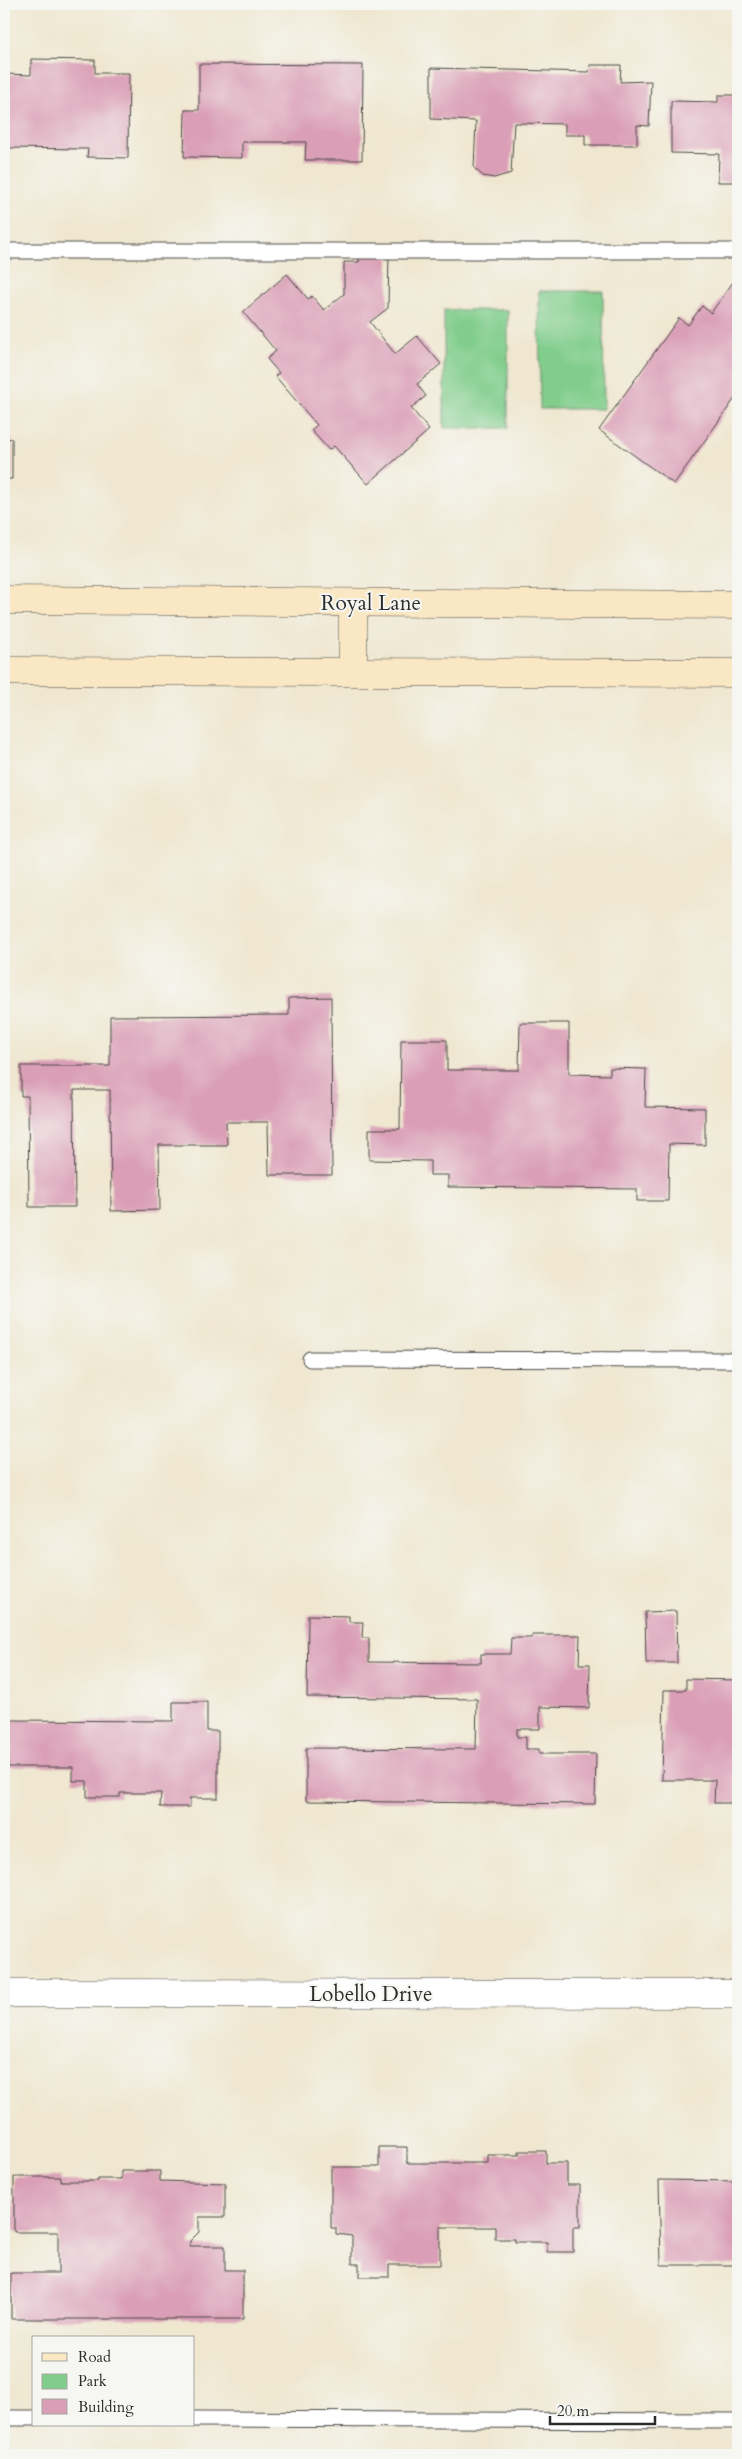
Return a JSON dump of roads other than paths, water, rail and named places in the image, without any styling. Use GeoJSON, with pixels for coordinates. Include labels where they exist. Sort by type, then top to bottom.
{"type":"FeatureCollection","features":[{"type":"Feature","properties":{"kind":"main road","name":"Royal Lane"},"geometry":{"type":"LineString","coordinates":[[4,600],[738,605]]}},
{"type":"Feature","properties":{"kind":"main road"},"geometry":{"type":"LineString","coordinates":[[353,602],[353,671]]}},
{"type":"Feature","properties":{"kind":"main road"},"geometry":{"type":"LineString","coordinates":[[4,671],[738,673]]}},
{"type":"Feature","properties":{"kind":"street","name":"Lobello Drive"},"geometry":{"type":"LineString","coordinates":[[4,1993],[738,1994]]}},
{"type":"Feature","properties":{"kind":"lane"},"geometry":{"type":"LineString","coordinates":[[4,251],[738,251]]}},
{"type":"Feature","properties":{"kind":"lane"},"geometry":{"type":"LineString","coordinates":[[310,1359],[738,1360]]}},
{"type":"Feature","properties":{"kind":"lane"},"geometry":{"type":"LineString","coordinates":[[4,2418],[32,2418]]}},
{"type":"Feature","properties":{"kind":"lane"},"geometry":{"type":"LineString","coordinates":[[195,2419],[738,2421]]}}]}
